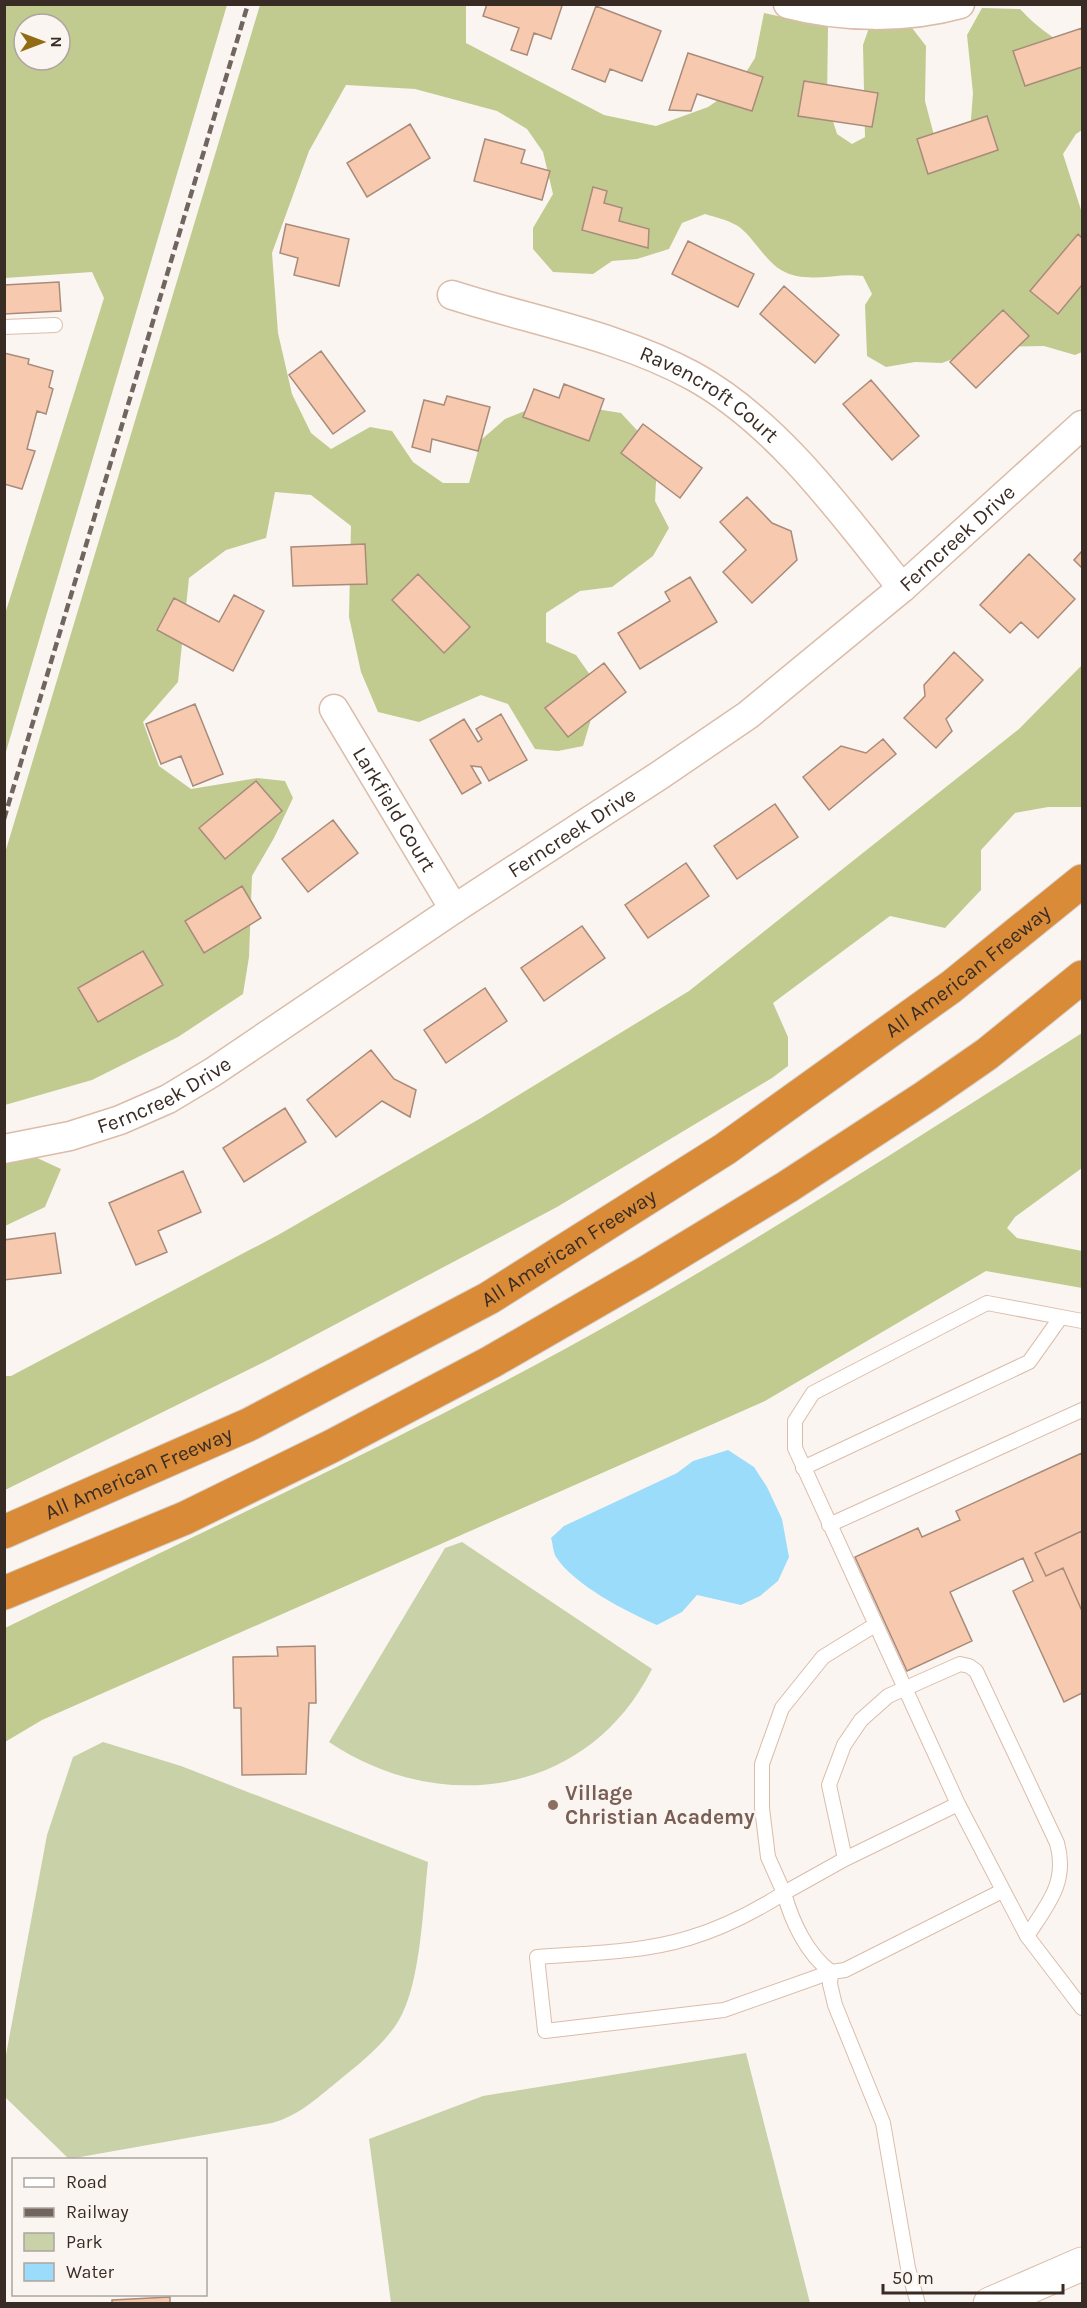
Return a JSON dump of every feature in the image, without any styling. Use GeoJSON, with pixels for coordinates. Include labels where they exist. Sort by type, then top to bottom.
{"type":"FeatureCollection","features":[{"type":"Feature","properties":{"kind":"highway","name":"All American Freeway"},"geometry":{"type":"LineString","coordinates":[[4,1532],[250,1424],[489,1298],[725,1149],[951,987],[1083,881]]}},
{"type":"Feature","properties":{"kind":"highway"},"geometry":{"type":"LineString","coordinates":[[4,1593],[185,1518],[332,1446],[491,1362],[647,1272],[915,1104],[987,1054],[1083,977]]}},
{"type":"Feature","properties":{"kind":"main road"},"geometry":{"type":"LineString","coordinates":[[990,2304],[1083,2264]]}},
{"type":"Feature","properties":{"kind":"street"},"geometry":{"type":"LineString","coordinates":[[788,4],[808,10],[857,14],[906,13],[960,4]]}},
{"type":"Feature","properties":{"kind":"street","name":"Ravencroft Court"},"geometry":{"type":"LineString","coordinates":[[452,296],[607,339],[693,376],[735,404],[795,460],[902,588]]}},
{"type":"Feature","properties":{"kind":"street","name":"Ferncreek Drive"},"geometry":{"type":"LineString","coordinates":[[4,1149],[70,1136],[120,1120],[168,1099],[213,1072],[454,909],[748,715],[902,588],[1083,425]]}},
{"type":"Feature","properties":{"kind":"street","name":"Larkfield Court"},"geometry":{"type":"LineString","coordinates":[[334,709],[454,909]]}},
{"type":"Feature","properties":{"kind":"lane"},"geometry":{"type":"LineString","coordinates":[[4,327],[55,325]]}},
{"type":"Feature","properties":{"kind":"lane"},"geometry":{"type":"LineString","coordinates":[[1083,1321],[987,1303],[813,1393],[795,1421],[795,1448],[958,1804],[1027,1936],[1083,2008]]}},
{"type":"Feature","properties":{"kind":"lane"},"geometry":{"type":"LineString","coordinates":[[804,1468],[1029,1362],[1061,1317]]}},
{"type":"Feature","properties":{"kind":"lane"},"geometry":{"type":"LineString","coordinates":[[829,1525],[1083,1410]]}},
{"type":"Feature","properties":{"kind":"lane"},"geometry":{"type":"LineString","coordinates":[[831,1972],[818,1962],[800,1934],[768,1857],[762,1808],[762,1764],[782,1708],[824,1657],[875,1625]]}},
{"type":"Feature","properties":{"kind":"lane"},"geometry":{"type":"LineString","coordinates":[[845,1859],[830,1785],[844,1745],[861,1720],[888,1696],[905,1686],[960,1664],[969,1666],[976,1671],[1057,1843],[1062,1859],[1061,1876],[1055,1892],[1027,1936]]}},
{"type":"Feature","properties":{"kind":"lane"},"geometry":{"type":"LineString","coordinates":[[958,1804],[845,1859],[747,1916],[688,1939],[638,1948],[537,1957],[545,2031],[724,2010],[831,1972],[845,1970],[1002,1891]]}},
{"type":"Feature","properties":{"kind":"lane"},"geometry":{"type":"LineString","coordinates":[[831,1972],[830,1984],[835,2005],[887,2137],[908,2268],[918,2304]]}},
{"type":"Feature","properties":{"kind":"green space"},"geometry":{"type":"Polygon","coordinates":[[[5,4],[227,5],[5,755],[5,614],[104,298],[92,272],[5,278],[5,4]]]}},
{"type":"Feature","properties":{"kind":"green space"},"geometry":{"type":"Polygon","coordinates":[[[260,5],[466,5],[466,43],[604,115],[656,126],[708,107],[736,88],[755,58],[764,13],[828,27],[827,102],[837,134],[852,144],[865,137],[863,45],[871,22],[909,24],[926,46],[925,101],[935,139],[970,132],[973,93],[967,35],[982,8],[1020,9],[1048,34],[1065,44],[1082,50],[1082,130],[1076,134],[1063,154],[1082,213],[1082,352],[1075,355],[1044,346],[985,347],[942,363],[915,362],[886,367],[867,356],[865,305],[872,294],[863,276],[801,277],[791,274],[781,270],[769,260],[747,234],[736,225],[705,214],[682,223],[669,249],[637,259],[612,261],[593,274],[553,272],[533,249],[533,228],[553,194],[543,152],[527,129],[497,111],[415,89],[346,85],[309,151],[272,253],[278,333],[292,394],[311,433],[331,449],[370,427],[392,431],[413,462],[443,483],[469,483],[481,440],[505,419],[540,405],[571,405],[621,413],[646,440],[657,463],[655,501],[669,528],[653,556],[612,587],[580,591],[546,613],[546,642],[576,655],[600,689],[583,746],[558,751],[535,749],[508,704],[481,695],[419,722],[378,712],[361,672],[349,617],[351,526],[311,495],[275,492],[266,538],[226,550],[189,578],[178,682],[143,722],[159,766],[191,789],[257,778],[285,781],[293,798],[252,876],[249,957],[243,994],[178,1037],[92,1080],[5,1105],[5,853],[260,5]]]}},
{"type":"Feature","properties":{"kind":"green space"},"geometry":{"type":"Polygon","coordinates":[[[1082,665],[1082,807],[1048,807],[1015,813],[981,850],[981,890],[945,928],[890,916],[773,1003],[788,1037],[788,1066],[772,1078],[557,1207],[270,1359],[5,1490],[5,1376],[11,1376],[278,1235],[481,1118],[689,991],[1019,729],[1082,665]]]}},
{"type":"Feature","properties":{"kind":"green space"},"geometry":{"type":"Polygon","coordinates":[[[1082,1033],[1082,1168],[1015,1217],[1007,1228],[1017,1238],[1082,1251],[1082,1288],[986,1271],[765,1401],[42,1720],[5,1742],[5,1628],[317,1477],[548,1358],[740,1248],[1082,1033]]]}},
{"type":"Feature","properties":{"kind":"green space"},"geometry":{"type":"Polygon","coordinates":[[[33,1156],[61,1169],[45,1207],[5,1226],[5,1164],[33,1156]]]}},
{"type":"Feature","properties":{"kind":"green space"},"geometry":{"type":"Polygon","coordinates":[[[462,1542],[652,1669],[624,1712],[590,1745],[551,1768],[509,1781],[464,1785],[418,1780],[372,1766],[329,1742],[445,1548],[462,1542]]]}},
{"type":"Feature","properties":{"kind":"green space"},"geometry":{"type":"Polygon","coordinates":[[[103,1742],[181,1766],[428,1862],[420,1943],[412,1986],[399,2020],[371,2054],[306,2106],[281,2120],[75,2158],[68,2158],[5,2097],[5,2060],[47,1835],[73,1757],[103,1742]]]}},
{"type":"Feature","properties":{"kind":"green space"},"geometry":{"type":"Polygon","coordinates":[[[746,2053],[810,2303],[391,2303],[369,2139],[483,2096],[746,2053]]]}},
{"type":"Feature","properties":{"kind":"water"},"geometry":{"type":"Polygon","coordinates":[[[728,1450],[754,1467],[767,1487],[782,1519],[789,1557],[778,1581],[760,1596],[741,1605],[697,1595],[682,1612],[657,1625],[631,1613],[588,1587],[575,1578],[556,1557],[551,1538],[564,1526],[677,1473],[693,1461],[728,1450]]]}},
{"type":"Feature","properties":{"kind":"building"},"geometry":{"type":"Polygon","coordinates":[[[487,4],[558,4],[562,6],[551,39],[534,33],[527,55],[511,50],[519,28],[483,16],[487,4]]]}},
{"type":"Feature","properties":{"kind":"building"},"geometry":{"type":"Polygon","coordinates":[[[596,6],[661,31],[642,81],[610,69],[605,82],[572,69],[596,6]]]}},
{"type":"Feature","properties":{"kind":"building"},"geometry":{"type":"Polygon","coordinates":[[[1082,28],[1082,67],[1025,86],[1013,51],[1082,28]]]}},
{"type":"Feature","properties":{"kind":"building"},"geometry":{"type":"Polygon","coordinates":[[[688,53],[763,77],[752,111],[697,94],[691,111],[669,110],[688,53]]]}},
{"type":"Feature","properties":{"kind":"building"},"geometry":{"type":"Polygon","coordinates":[[[804,81],[878,93],[872,127],[798,116],[804,81]]]}},
{"type":"Feature","properties":{"kind":"building"},"geometry":{"type":"Polygon","coordinates":[[[987,116],[998,150],[928,174],[917,139],[987,116]]]}},
{"type":"Feature","properties":{"kind":"building"},"geometry":{"type":"Polygon","coordinates":[[[410,124],[430,158],[367,197],[347,163],[410,124]]]}},
{"type":"Feature","properties":{"kind":"building"},"geometry":{"type":"Polygon","coordinates":[[[485,139],[525,150],[521,163],[550,171],[542,200],[474,181],[485,139]]]}},
{"type":"Feature","properties":{"kind":"building"},"geometry":{"type":"Polygon","coordinates":[[[593,187],[607,191],[604,203],[622,208],[619,221],[649,229],[648,248],[582,230],[593,187]]]}},
{"type":"Feature","properties":{"kind":"building"},"geometry":{"type":"Polygon","coordinates":[[[286,224],[349,239],[339,286],[294,275],[298,258],[280,253],[286,224]]]}},
{"type":"Feature","properties":{"kind":"building"},"geometry":{"type":"Polygon","coordinates":[[[1078,234],[1082,238],[1082,285],[1058,314],[1030,291],[1078,234]]]}},
{"type":"Feature","properties":{"kind":"building"},"geometry":{"type":"Polygon","coordinates":[[[688,241],[754,274],[738,307],[672,274],[688,241]]]}},
{"type":"Feature","properties":{"kind":"building"},"geometry":{"type":"Polygon","coordinates":[[[59,282],[61,311],[4,314],[4,285],[59,282]]]}},
{"type":"Feature","properties":{"kind":"building"},"geometry":{"type":"Polygon","coordinates":[[[784,286],[839,335],[815,363],[760,314],[784,286]]]}},
{"type":"Feature","properties":{"kind":"building"},"geometry":{"type":"Polygon","coordinates":[[[1003,310],[1029,336],[976,388],[950,362],[1003,310]]]}},
{"type":"Feature","properties":{"kind":"building"},"geometry":{"type":"Polygon","coordinates":[[[321,351],[365,411],[333,434],[289,375],[321,351]]]}},
{"type":"Feature","properties":{"kind":"building"},"geometry":{"type":"Polygon","coordinates":[[[4,353],[29,359],[28,364],[53,371],[49,387],[53,389],[46,414],[37,411],[27,449],[35,451],[22,489],[4,484],[4,353]]]}},
{"type":"Feature","properties":{"kind":"building"},"geometry":{"type":"Polygon","coordinates":[[[871,380],[919,436],[892,460],[843,404],[871,380]]]}},
{"type":"Feature","properties":{"kind":"building"},"geometry":{"type":"Polygon","coordinates":[[[564,384],[604,399],[589,441],[523,417],[534,389],[559,398],[564,384]]]}},
{"type":"Feature","properties":{"kind":"building"},"geometry":{"type":"Polygon","coordinates":[[[447,396],[490,407],[478,451],[432,439],[430,452],[412,447],[424,400],[444,405],[447,396]]]}},
{"type":"Feature","properties":{"kind":"building"},"geometry":{"type":"Polygon","coordinates":[[[643,424],[702,468],[680,498],[621,453],[643,424]]]}},
{"type":"Feature","properties":{"kind":"building"},"geometry":{"type":"Polygon","coordinates":[[[747,497],[772,523],[791,531],[797,560],[752,603],[723,572],[746,550],[720,522],[747,497]]]}},
{"type":"Feature","properties":{"kind":"building"},"geometry":{"type":"Polygon","coordinates":[[[365,544],[367,584],[293,586],[291,547],[365,544]]]}},
{"type":"Feature","properties":{"kind":"building"},"geometry":{"type":"Polygon","coordinates":[[[1082,551],[1082,568],[1074,560],[1082,551]]]}},
{"type":"Feature","properties":{"kind":"building"},"geometry":{"type":"Polygon","coordinates":[[[1029,554],[1075,599],[1038,638],[1021,622],[1010,633],[980,605],[1029,554]]]}},
{"type":"Feature","properties":{"kind":"building"},"geometry":{"type":"Polygon","coordinates":[[[418,574],[470,627],[444,653],[392,600],[418,574]]]}},
{"type":"Feature","properties":{"kind":"building"},"geometry":{"type":"Polygon","coordinates":[[[690,577],[717,622],[640,669],[618,633],[670,601],[665,592],[690,577]]]}},
{"type":"Feature","properties":{"kind":"building"},"geometry":{"type":"Polygon","coordinates":[[[234,595],[264,611],[233,671],[157,630],[174,598],[219,622],[234,595]]]}},
{"type":"Feature","properties":{"kind":"building"},"geometry":{"type":"Polygon","coordinates":[[[954,652],[983,680],[946,719],[952,731],[936,748],[904,718],[925,696],[924,685],[954,652]]]}},
{"type":"Feature","properties":{"kind":"building"},"geometry":{"type":"Polygon","coordinates":[[[604,663],[626,692],[568,737],[545,708],[604,663]]]}},
{"type":"Feature","properties":{"kind":"building"},"geometry":{"type":"Polygon","coordinates":[[[195,704],[223,774],[193,786],[181,756],[161,764],[146,724],[195,704]]]}},
{"type":"Feature","properties":{"kind":"building"},"geometry":{"type":"Polygon","coordinates":[[[501,714],[527,760],[489,781],[481,767],[471,766],[481,783],[462,794],[430,740],[464,719],[478,742],[482,739],[476,729],[501,714]]]}},
{"type":"Feature","properties":{"kind":"building"},"geometry":{"type":"Polygon","coordinates":[[[883,739],[896,754],[829,810],[803,777],[841,746],[866,753],[883,739]]]}},
{"type":"Feature","properties":{"kind":"building"},"geometry":{"type":"Polygon","coordinates":[[[256,781],[282,811],[225,859],[199,828],[256,781]]]}},
{"type":"Feature","properties":{"kind":"building"},"geometry":{"type":"Polygon","coordinates":[[[775,804],[798,837],[737,879],[714,846],[775,804]]]}},
{"type":"Feature","properties":{"kind":"building"},"geometry":{"type":"Polygon","coordinates":[[[333,820],[358,853],[308,892],[282,859],[333,820]]]}},
{"type":"Feature","properties":{"kind":"building"},"geometry":{"type":"Polygon","coordinates":[[[686,863],[709,896],[648,938],[625,905],[686,863]]]}},
{"type":"Feature","properties":{"kind":"building"},"geometry":{"type":"Polygon","coordinates":[[[242,886],[261,918],[204,953],[185,921],[242,886]]]}},
{"type":"Feature","properties":{"kind":"building"},"geometry":{"type":"Polygon","coordinates":[[[582,926],[605,958],[544,1001],[521,968],[582,926]]]}},
{"type":"Feature","properties":{"kind":"building"},"geometry":{"type":"Polygon","coordinates":[[[143,951],[163,985],[98,1022],[78,988],[143,951]]]}},
{"type":"Feature","properties":{"kind":"building"},"geometry":{"type":"Polygon","coordinates":[[[485,988],[507,1021],[446,1063],[424,1030],[485,988]]]}},
{"type":"Feature","properties":{"kind":"building"},"geometry":{"type":"Polygon","coordinates":[[[371,1050],[394,1079],[416,1090],[410,1117],[382,1101],[336,1137],[307,1100],[371,1050]]]}},
{"type":"Feature","properties":{"kind":"building"},"geometry":{"type":"Polygon","coordinates":[[[285,1108],[306,1142],[244,1182],[223,1148],[285,1108]]]}},
{"type":"Feature","properties":{"kind":"building"},"geometry":{"type":"Polygon","coordinates":[[[183,1171],[201,1212],[158,1231],[167,1252],[136,1265],[109,1203],[183,1171]]]}},
{"type":"Feature","properties":{"kind":"building"},"geometry":{"type":"Polygon","coordinates":[[[55,1233],[61,1273],[4,1280],[4,1240],[55,1233]]]}},
{"type":"Feature","properties":{"kind":"building"},"geometry":{"type":"Polygon","coordinates":[[[1082,1453],[1082,1531],[1035,1553],[1046,1576],[1063,1568],[1082,1611],[1082,1693],[1064,1702],[1013,1591],[1033,1581],[1023,1558],[950,1592],[972,1641],[907,1671],[855,1557],[918,1528],[922,1537],[960,1520],[956,1511],[1082,1453]]]}},
{"type":"Feature","properties":{"kind":"building"},"geometry":{"type":"Polygon","coordinates":[[[1082,1453],[1082,1693],[1064,1702],[1013,1591],[1033,1581],[1023,1558],[950,1592],[972,1641],[907,1671],[855,1557],[918,1528],[922,1537],[960,1520],[956,1511],[1082,1453]]]}},
{"type":"Feature","properties":{"kind":"building"},"geometry":{"type":"Polygon","coordinates":[[[315,1646],[316,1703],[309,1703],[306,1774],[242,1775],[241,1708],[234,1708],[233,1657],[278,1656],[277,1647],[315,1646]]]}},
{"type":"Feature","properties":{"kind":"building"},"geometry":{"type":"Polygon","coordinates":[[[170,2297],[170,2304],[112,2304],[112,2300],[170,2297]]]}},
{"type":"Feature","properties":{"kind":"railway"},"geometry":{"type":"LineString","coordinates":[[4,819],[248,4]]}},
{"type":"Feature","properties":{"kind":"place","name":"Village Christian Academy"},"geometry":{"type":"Point","coordinates":[553,1805]}}]}
